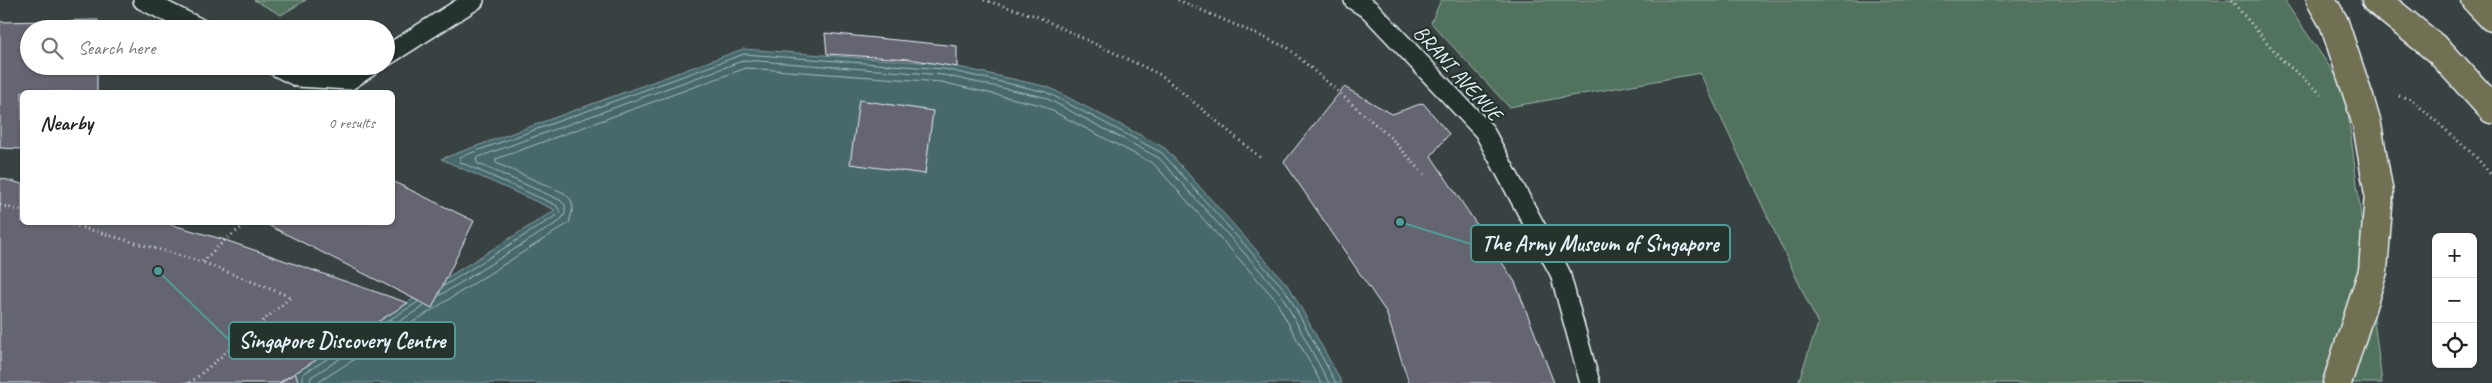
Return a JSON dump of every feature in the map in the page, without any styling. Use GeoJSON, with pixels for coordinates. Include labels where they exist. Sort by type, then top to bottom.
{"type":"FeatureCollection","features":[{"type":"Feature","properties":{"kind":"main road"},"geometry":{"type":"LineString","coordinates":[[2321,0],[2334,23],[2360,101],[2367,125],[2379,194],[2373,271],[2337,383]]}},
{"type":"Feature","properties":{"kind":"main road"},"geometry":{"type":"LineString","coordinates":[[2376,0],[2440,52],[2492,108]]}},
{"type":"Feature","properties":{"kind":"main road"},"geometry":{"type":"LineString","coordinates":[[2476,0],[2492,17]]}},
{"type":"Feature","properties":{"kind":"lane"},"geometry":{"type":"LineString","coordinates":[[143,0],[183,20]]}},
{"type":"Feature","properties":{"kind":"lane"},"geometry":{"type":"LineString","coordinates":[[395,50],[474,0]]}},
{"type":"Feature","properties":{"kind":"lane","name":"BRANI AVENUE"},"geometry":{"type":"LineString","coordinates":[[1354,0],[1370,10],[1484,131],[1560,273],[1590,383]]}},
{"type":"Feature","properties":{"kind":"lane"},"geometry":{"type":"LineString","coordinates":[[294,75],[298,77],[349,80],[356,75]]}},
{"type":"Feature","properties":{"kind":"path"},"geometry":{"type":"LineString","coordinates":[[984,0],[1036,16],[1161,75],[1262,160]]}},
{"type":"Feature","properties":{"kind":"path"},"geometry":{"type":"LineString","coordinates":[[1178,0],[1288,48],[1391,138],[1424,174]]}},
{"type":"Feature","properties":{"kind":"path"},"geometry":{"type":"LineString","coordinates":[[2231,0],[2282,60],[2323,95]]}},
{"type":"Feature","properties":{"kind":"path"},"geometry":{"type":"LineString","coordinates":[[2399,96],[2412,99],[2476,157],[2492,176]]}},
{"type":"Feature","properties":{"kind":"path"},"geometry":{"type":"LineString","coordinates":[[0,205],[20,210]]}},
{"type":"Feature","properties":{"kind":"path"},"geometry":{"type":"LineString","coordinates":[[73,225],[202,262],[291,297],[190,383]]}},
{"type":"Feature","properties":{"kind":"path"},"geometry":{"type":"LineString","coordinates":[[202,262],[225,240],[245,225]]}},
{"type":"Feature","properties":{"kind":"green space"},"geometry":{"type":"Polygon","coordinates":[[[254,0],[306,0],[281,15],[254,0]]]}},
{"type":"Feature","properties":{"kind":"green space"},"geometry":{"type":"Polygon","coordinates":[[[1441,0],[2284,0],[2345,89],[2382,383],[1798,383],[1818,324],[1700,73],[1509,107],[1431,23],[1441,0]]]}},
{"type":"Feature","properties":{"kind":"water"},"geometry":{"type":"Polygon","coordinates":[[[743,49],[945,64],[1048,87],[1165,148],[1290,288],[1342,383],[299,383],[295,373],[555,210],[441,159],[743,49]]]}},
{"type":"Feature","properties":{"kind":"building"},"geometry":{"type":"Polygon","coordinates":[[[0,22],[20,22],[20,75],[97,75],[97,90],[20,90],[20,149],[0,148],[0,22]]]}},
{"type":"Feature","properties":{"kind":"building"},"geometry":{"type":"Polygon","coordinates":[[[825,33],[957,46],[957,67],[909,59],[827,54],[825,33]]]}},
{"type":"Feature","properties":{"kind":"building"},"geometry":{"type":"Polygon","coordinates":[[[1344,87],[1392,114],[1423,103],[1449,134],[1431,156],[1515,282],[1554,383],[1409,383],[1386,312],[1284,162],[1344,87]]]}},
{"type":"Feature","properties":{"kind":"building"},"geometry":{"type":"Polygon","coordinates":[[[859,100],[933,111],[925,174],[850,164],[859,100]]]}},
{"type":"Feature","properties":{"kind":"building"},"geometry":{"type":"Polygon","coordinates":[[[0,178],[20,183],[20,225],[172,225],[225,240],[408,303],[279,383],[0,383],[0,178]]]}},
{"type":"Feature","properties":{"kind":"building"},"geometry":{"type":"Polygon","coordinates":[[[395,182],[474,221],[432,308],[268,225],[395,225],[395,182]]]}},
{"type":"Feature","properties":{"kind":"building"},"geometry":{"type":"Polygon","coordinates":[[[295,373],[299,383],[279,383],[295,373]]]}},
{"type":"Feature","properties":{"kind":"place","name":"The Army Museum of Singapore"},"geometry":{"type":"Point","coordinates":[1400,222]}},
{"type":"Feature","properties":{"kind":"place","name":"Singapore Discovery Centre"},"geometry":{"type":"Point","coordinates":[158,271]}}]}
